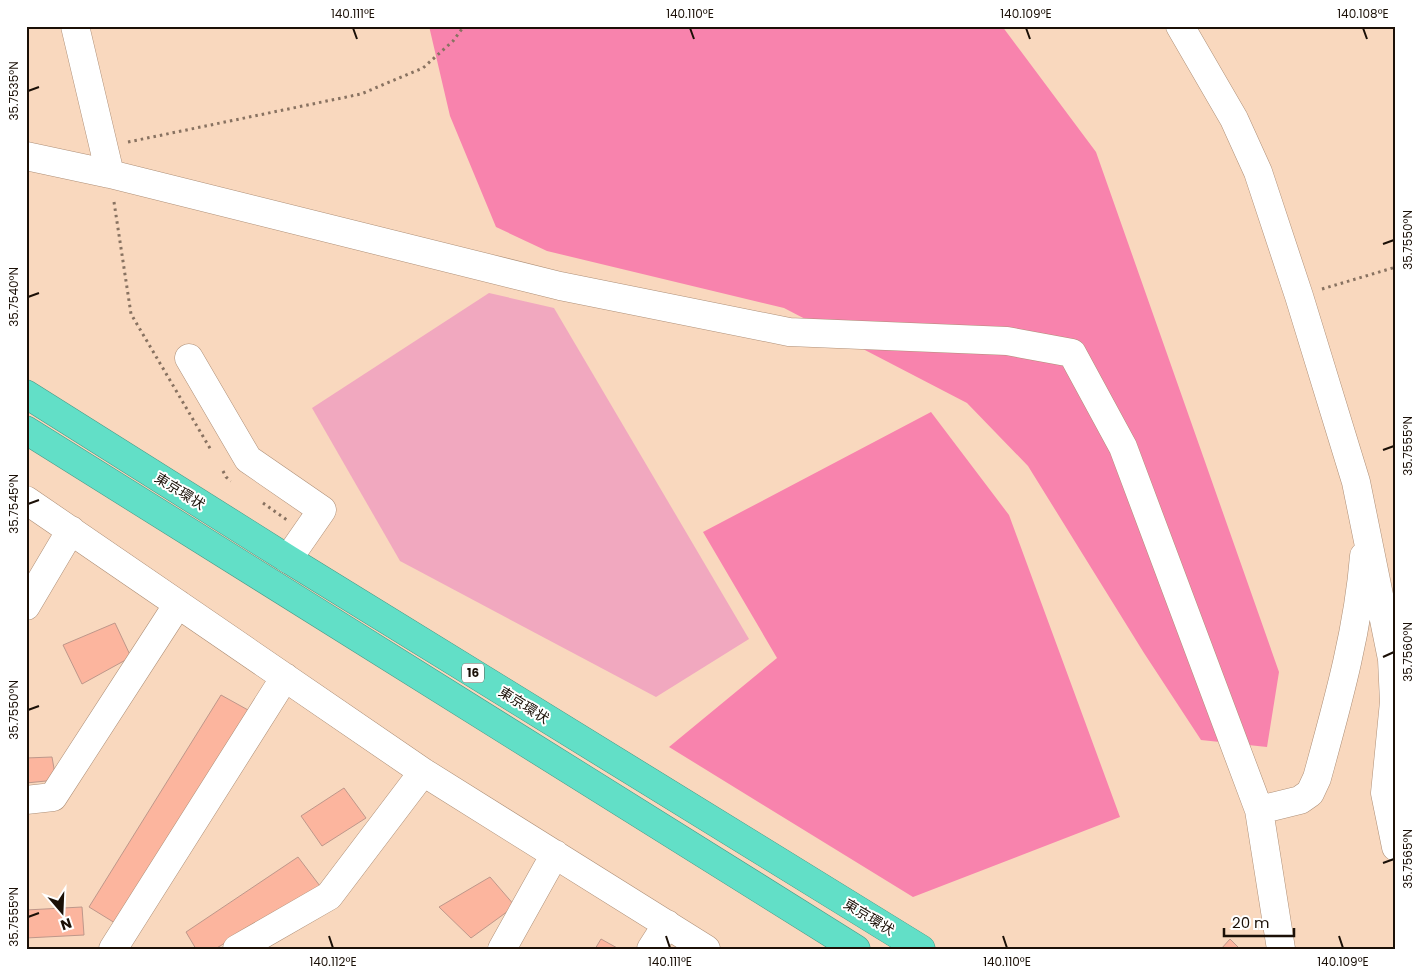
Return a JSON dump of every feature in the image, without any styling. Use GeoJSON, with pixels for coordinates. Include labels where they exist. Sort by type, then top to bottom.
{"type":"FeatureCollection","features":[{"type":"Feature","properties":{"kind":"highway","name":"東京環状"},"geometry":{"type":"LineString","coordinates":[[26,394],[288,559],[921,949]]}},
{"type":"Feature","properties":{"kind":"highway","name":"16"},"geometry":{"type":"LineString","coordinates":[[26,430],[856,949]]}},
{"type":"Feature","properties":{"kind":"street"},"geometry":{"type":"LineString","coordinates":[[75,26],[110,174]]}},
{"type":"Feature","properties":{"kind":"street"},"geometry":{"type":"LineString","coordinates":[[1180,26],[1234,119],[1258,172],[1299,296],[1356,482],[1392,658],[1394,702],[1386,793],[1396,847]]}},
{"type":"Feature","properties":{"kind":"street"},"geometry":{"type":"LineString","coordinates":[[26,156],[110,174],[560,286],[789,332],[1007,341],[1072,353],[1123,447],[1259,810],[1281,949]]}},
{"type":"Feature","properties":{"kind":"street"},"geometry":{"type":"LineString","coordinates":[[189,358],[248,459],[322,510],[288,559]]}},
{"type":"Feature","properties":{"kind":"street"},"geometry":{"type":"LineString","coordinates":[[26,500],[423,772],[706,949]]}},
{"type":"Feature","properties":{"kind":"street"},"geometry":{"type":"LineString","coordinates":[[26,606],[71,530]]}},
{"type":"Feature","properties":{"kind":"street"},"geometry":{"type":"LineString","coordinates":[[1259,810],[1300,800],[1310,794],[1317,778],[1347,667],[1362,582],[1366,533]]}},
{"type":"Feature","properties":{"kind":"street"},"geometry":{"type":"LineString","coordinates":[[26,800],[53,797],[178,604]]}},
{"type":"Feature","properties":{"kind":"street"},"geometry":{"type":"LineString","coordinates":[[113,949],[285,677]]}},
{"type":"Feature","properties":{"kind":"street"},"geometry":{"type":"LineString","coordinates":[[237,949],[329,896],[423,772]]}},
{"type":"Feature","properties":{"kind":"street"},"geometry":{"type":"LineString","coordinates":[[502,949],[555,854]]}},
{"type":"Feature","properties":{"kind":"street"},"geometry":{"type":"LineString","coordinates":[[651,949],[667,924]]}},
{"type":"Feature","properties":{"kind":"path"},"geometry":{"type":"LineString","coordinates":[[104,147],[361,94],[423,68],[454,41],[464,26]]}},
{"type":"Feature","properties":{"kind":"path"},"geometry":{"type":"LineString","coordinates":[[1299,296],[1396,266]]}},
{"type":"Feature","properties":{"kind":"shaded area"},"geometry":{"type":"Polygon","coordinates":[[[429,26],[1002,26],[1096,152],[1279,672],[1267,747],[1201,740],[1144,653],[1028,466],[967,403],[784,308],[547,251],[496,227],[450,116],[429,26]]]}},
{"type":"Feature","properties":{"kind":"shaded area"},"geometry":{"type":"Polygon","coordinates":[[[489,293],[554,308],[749,639],[656,697],[400,561],[312,408],[489,293]]]}},
{"type":"Feature","properties":{"kind":"shaded area"},"geometry":{"type":"Polygon","coordinates":[[[931,412],[1009,515],[1120,817],[913,897],[669,747],[777,658],[703,532],[931,412]]]}},
{"type":"Feature","properties":{"kind":"building"},"geometry":{"type":"Polygon","coordinates":[[[115,623],[131,657],[82,684],[63,645],[115,623]]]}},
{"type":"Feature","properties":{"kind":"building"},"geometry":{"type":"Polygon","coordinates":[[[221,695],[248,710],[115,923],[89,907],[221,695]]]}},
{"type":"Feature","properties":{"kind":"building"},"geometry":{"type":"Polygon","coordinates":[[[52,757],[56,780],[26,783],[26,758],[52,757]]]}},
{"type":"Feature","properties":{"kind":"building"},"geometry":{"type":"Polygon","coordinates":[[[344,788],[366,818],[322,846],[301,816],[344,788]]]}},
{"type":"Feature","properties":{"kind":"building"},"geometry":{"type":"Polygon","coordinates":[[[298,857],[320,886],[215,949],[196,949],[186,932],[298,857]]]}},
{"type":"Feature","properties":{"kind":"building"},"geometry":{"type":"Polygon","coordinates":[[[490,877],[515,906],[471,938],[439,907],[490,877]]]}},
{"type":"Feature","properties":{"kind":"building"},"geometry":{"type":"Polygon","coordinates":[[[82,907],[84,935],[26,938],[26,910],[82,907]]]}},
{"type":"Feature","properties":{"kind":"building"},"geometry":{"type":"Polygon","coordinates":[[[601,939],[619,949],[595,949],[601,939]]]}},
{"type":"Feature","properties":{"kind":"building"},"geometry":{"type":"Polygon","coordinates":[[[1230,939],[1240,949],[1221,949],[1230,939]]]}}]}
